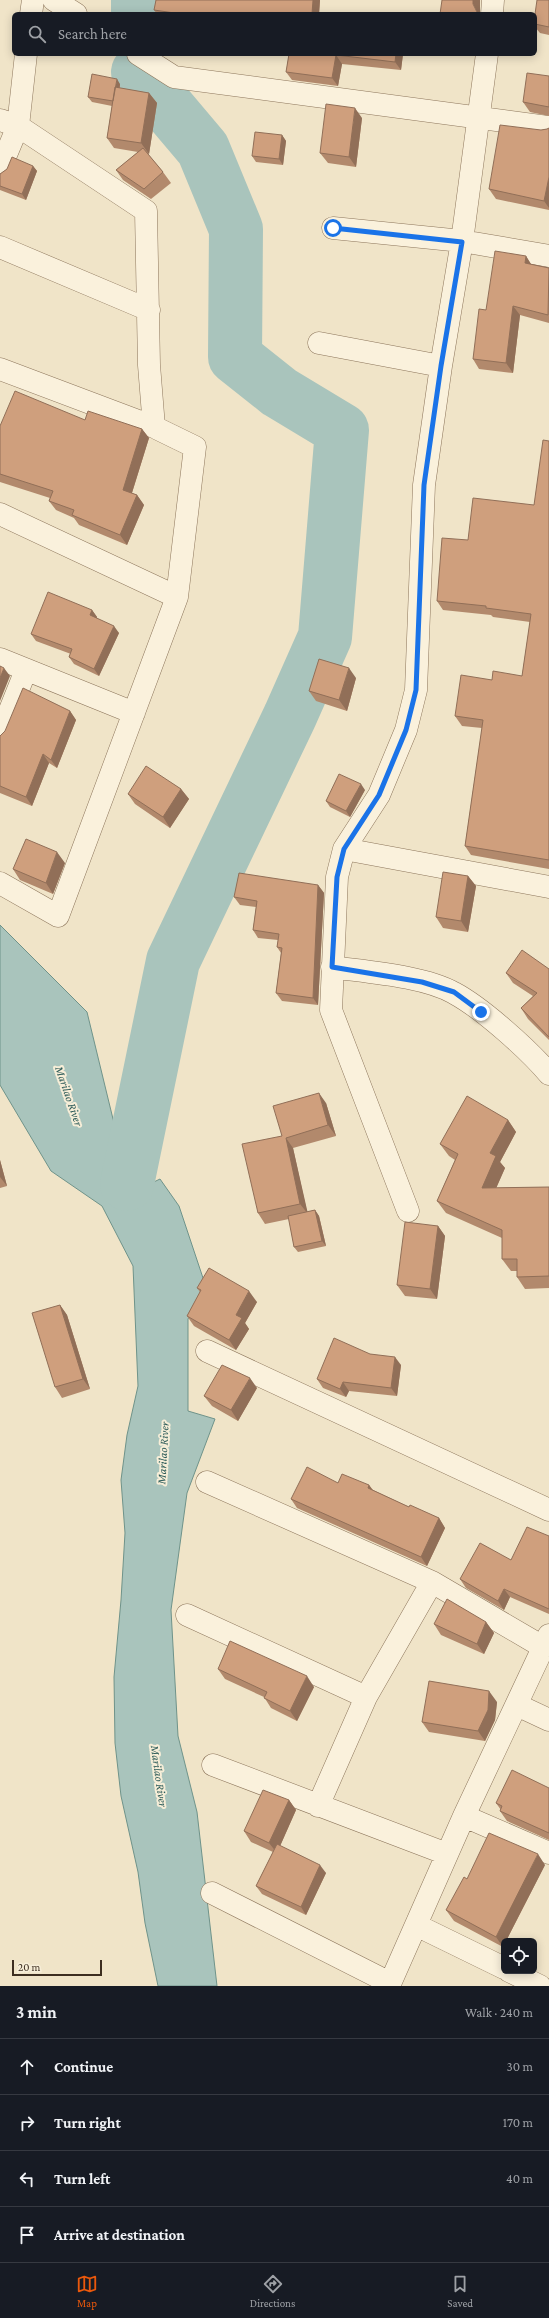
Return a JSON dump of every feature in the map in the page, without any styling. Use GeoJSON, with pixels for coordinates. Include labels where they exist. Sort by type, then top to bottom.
{"type":"FeatureCollection","features":[{"type":"Feature","properties":{"kind":"street"},"geometry":{"type":"LineString","coordinates":[[31,12],[33,0]]}},
{"type":"Feature","properties":{"kind":"street"},"geometry":{"type":"LineString","coordinates":[[54,0],[73,12]]}},
{"type":"Feature","properties":{"kind":"street"},"geometry":{"type":"LineString","coordinates":[[492,12],[493,0]]}},
{"type":"Feature","properties":{"kind":"street"},"geometry":{"type":"LineString","coordinates":[[0,169],[9,123],[26,56]]}},
{"type":"Feature","properties":{"kind":"street"},"geometry":{"type":"LineString","coordinates":[[141,56],[174,77],[549,127]]}},
{"type":"Feature","properties":{"kind":"street"},"geometry":{"type":"LineString","coordinates":[[408,1210],[331,1010],[337,877],[344,849],[379,795],[406,730],[416,690],[424,485],[441,366],[462,242],[480,117],[487,56]]}},
{"type":"Feature","properties":{"kind":"street"},"geometry":{"type":"LineString","coordinates":[[9,123],[146,211],[149,365],[154,427]]}},
{"type":"Feature","properties":{"kind":"street"},"geometry":{"type":"LineString","coordinates":[[333,228],[462,242],[549,256]]}},
{"type":"Feature","properties":{"kind":"street"},"geometry":{"type":"LineString","coordinates":[[0,246],[149,310]]}},
{"type":"Feature","properties":{"kind":"street"},"geometry":{"type":"LineString","coordinates":[[319,343],[441,366]]}},
{"type":"Feature","properties":{"kind":"street"},"geometry":{"type":"LineString","coordinates":[[0,369],[154,427],[195,447],[177,596],[58,916],[0,883]]}},
{"type":"Feature","properties":{"kind":"street"},"geometry":{"type":"LineString","coordinates":[[0,514],[177,596]]}},
{"type":"Feature","properties":{"kind":"street"},"geometry":{"type":"LineString","coordinates":[[0,659],[134,713]]}},
{"type":"Feature","properties":{"kind":"street"},"geometry":{"type":"LineString","coordinates":[[0,735],[26,670]]}},
{"type":"Feature","properties":{"kind":"street"},"geometry":{"type":"LineString","coordinates":[[344,849],[549,887]]}},
{"type":"Feature","properties":{"kind":"street"},"geometry":{"type":"LineString","coordinates":[[332,967],[422,982],[454,992],[546,1064]]}},
{"type":"Feature","properties":{"kind":"street"},"geometry":{"type":"LineString","coordinates":[[207,1351],[549,1510]]}},
{"type":"Feature","properties":{"kind":"street"},"geometry":{"type":"LineString","coordinates":[[207,1482],[432,1582],[546,1641],[464,1816],[390,1985],[212,1893]]}},
{"type":"Feature","properties":{"kind":"street"},"geometry":{"type":"LineString","coordinates":[[318,1806],[366,1697],[432,1582]]}},
{"type":"Feature","properties":{"kind":"street"},"geometry":{"type":"LineString","coordinates":[[187,1616],[366,1697]]}},
{"type":"Feature","properties":{"kind":"street"},"geometry":{"type":"LineString","coordinates":[[517,1705],[549,1720]]}},
{"type":"Feature","properties":{"kind":"street"},"geometry":{"type":"LineString","coordinates":[[213,1766],[447,1854]]}},
{"type":"Feature","properties":{"kind":"street"},"geometry":{"type":"LineString","coordinates":[[464,1816],[549,1853]]}},
{"type":"Feature","properties":{"kind":"street"},"geometry":{"type":"LineString","coordinates":[[416,1925],[501,1967]]}},
{"type":"Feature","properties":{"kind":"street"},"geometry":{"type":"LineString","coordinates":[[515,1974],[540,1986]]}},
{"type":"Feature","properties":{"kind":"water","name":"Marilao River"},"geometry":{"type":"Polygon","coordinates":[[[0,925],[87,1012],[131,1193],[160,1179],[179,1206],[206,1287],[188,1319],[188,1411],[215,1419],[187,1493],[171,1610],[178,1736],[197,1812],[217,1986],[158,1986],[145,1923],[138,1872],[121,1796],[115,1743],[114,1677],[125,1533],[121,1480],[127,1435],[138,1386],[133,1266],[102,1206],[51,1171],[0,1085],[0,925]]]}},
{"type":"Feature","properties":{"kind":"building"},"geometry":{"type":"Polygon","coordinates":[[[156,0],[313,0],[312,12],[168,12],[154,10],[156,0]]]}},
{"type":"Feature","properties":{"kind":"building"},"geometry":{"type":"Polygon","coordinates":[[[442,0],[473,0],[473,4],[477,12],[440,12],[442,0]]]}},
{"type":"Feature","properties":{"kind":"building"},"geometry":{"type":"Polygon","coordinates":[[[537,0],[549,0],[549,27],[537,24],[537,12],[535,12],[537,0]]]}},
{"type":"Feature","properties":{"kind":"building"},"geometry":{"type":"Polygon","coordinates":[[[289,56],[336,56],[332,78],[286,72],[289,56]]]}},
{"type":"Feature","properties":{"kind":"building"},"geometry":{"type":"Polygon","coordinates":[[[344,56],[396,56],[395,62],[344,56]]]}},
{"type":"Feature","properties":{"kind":"building"},"geometry":{"type":"Polygon","coordinates":[[[527,73],[549,76],[549,107],[523,102],[527,73]]]}},
{"type":"Feature","properties":{"kind":"building"},"geometry":{"type":"Polygon","coordinates":[[[92,74],[117,79],[113,101],[88,97],[92,74]]]}},
{"type":"Feature","properties":{"kind":"building"},"geometry":{"type":"Polygon","coordinates":[[[115,87],[149,93],[141,143],[107,138],[115,87]]]}},
{"type":"Feature","properties":{"kind":"building"},"geometry":{"type":"Polygon","coordinates":[[[326,104],[355,108],[349,157],[320,153],[326,104]]]}},
{"type":"Feature","properties":{"kind":"building"},"geometry":{"type":"Polygon","coordinates":[[[500,125],[541,130],[549,128],[549,177],[544,201],[489,189],[500,125]]]}},
{"type":"Feature","properties":{"kind":"building"},"geometry":{"type":"Polygon","coordinates":[[[255,132],[282,135],[279,159],[252,156],[255,132]]]}},
{"type":"Feature","properties":{"kind":"building"},"geometry":{"type":"Polygon","coordinates":[[[143,148],[163,172],[144,189],[116,170],[143,148]]]}},
{"type":"Feature","properties":{"kind":"building"},"geometry":{"type":"Polygon","coordinates":[[[12,157],[33,166],[22,194],[0,186],[0,174],[7,169],[12,157]]]}},
{"type":"Feature","properties":{"kind":"building"},"geometry":{"type":"Polygon","coordinates":[[[495,251],[526,256],[525,263],[549,268],[548,315],[513,306],[506,363],[473,359],[479,309],[486,310],[495,251]]]}},
{"type":"Feature","properties":{"kind":"building"},"geometry":{"type":"Polygon","coordinates":[[[15,391],[85,420],[88,411],[142,429],[123,490],[137,495],[120,535],[72,515],[74,510],[49,501],[53,491],[0,474],[0,426],[15,391]]]}},
{"type":"Feature","properties":{"kind":"building"},"geometry":{"type":"Polygon","coordinates":[[[543,440],[549,441],[549,860],[465,846],[483,720],[455,716],[461,675],[492,680],[493,671],[522,676],[531,614],[486,608],[486,606],[437,601],[442,538],[468,540],[473,498],[534,505],[543,440]]]}},
{"type":"Feature","properties":{"kind":"building"},"geometry":{"type":"Polygon","coordinates":[[[48,592],[92,610],[90,615],[114,626],[94,669],[69,657],[72,649],[31,634],[48,592]]]}},
{"type":"Feature","properties":{"kind":"building"},"geometry":{"type":"Polygon","coordinates":[[[319,659],[349,668],[339,700],[309,691],[319,659]]]}},
{"type":"Feature","properties":{"kind":"building"},"geometry":{"type":"Polygon","coordinates":[[[0,666],[4,668],[0,678],[0,666]]]}},
{"type":"Feature","properties":{"kind":"building"},"geometry":{"type":"Polygon","coordinates":[[[23,688],[70,711],[51,760],[43,754],[26,797],[0,786],[0,736],[5,731],[23,688]]]}},
{"type":"Feature","properties":{"kind":"building"},"geometry":{"type":"Polygon","coordinates":[[[146,766],[181,789],[163,817],[128,794],[146,766]]]}},
{"type":"Feature","properties":{"kind":"building"},"geometry":{"type":"Polygon","coordinates":[[[339,774],[361,784],[346,811],[326,801],[339,774]]]}},
{"type":"Feature","properties":{"kind":"building"},"geometry":{"type":"Polygon","coordinates":[[[26,839],[57,852],[46,883],[13,869],[26,839]]]}},
{"type":"Feature","properties":{"kind":"building"},"geometry":{"type":"Polygon","coordinates":[[[443,872],[468,876],[461,921],[436,917],[443,872]]]}},
{"type":"Feature","properties":{"kind":"building"},"geometry":{"type":"Polygon","coordinates":[[[239,873],[318,885],[313,998],[276,993],[282,948],[277,947],[279,934],[253,930],[257,901],[234,897],[239,873]]]}},
{"type":"Feature","properties":{"kind":"building"},"geometry":{"type":"Polygon","coordinates":[[[522,950],[549,969],[549,1037],[521,1008],[537,993],[506,973],[522,950]]]}},
{"type":"Feature","properties":{"kind":"building"},"geometry":{"type":"Polygon","coordinates":[[[319,1093],[328,1125],[286,1138],[300,1204],[258,1213],[242,1144],[282,1136],[273,1106],[319,1093]]]}},
{"type":"Feature","properties":{"kind":"building"},"geometry":{"type":"Polygon","coordinates":[[[467,1096],[508,1120],[490,1153],[496,1156],[482,1188],[549,1187],[549,1276],[517,1277],[517,1259],[502,1259],[502,1230],[437,1201],[458,1154],[440,1144],[467,1096]]]}},
{"type":"Feature","properties":{"kind":"building"},"geometry":{"type":"Polygon","coordinates":[[[315,1210],[322,1241],[294,1247],[288,1216],[315,1210]]]}},
{"type":"Feature","properties":{"kind":"building"},"geometry":{"type":"Polygon","coordinates":[[[405,1222],[438,1226],[430,1289],[397,1285],[405,1222]]]}},
{"type":"Feature","properties":{"kind":"building"},"geometry":{"type":"Polygon","coordinates":[[[209,1268],[249,1291],[236,1315],[242,1318],[229,1340],[187,1316],[201,1290],[197,1288],[209,1268]]]}},
{"type":"Feature","properties":{"kind":"building"},"geometry":{"type":"Polygon","coordinates":[[[60,1305],[83,1379],[55,1387],[32,1313],[60,1305]]]}},
{"type":"Feature","properties":{"kind":"building"},"geometry":{"type":"Polygon","coordinates":[[[334,1338],[370,1354],[395,1357],[391,1388],[343,1382],[340,1389],[317,1379],[334,1338]]]}},
{"type":"Feature","properties":{"kind":"building"},"geometry":{"type":"Polygon","coordinates":[[[222,1365],[250,1378],[231,1410],[204,1396],[222,1365]]]}},
{"type":"Feature","properties":{"kind":"building"},"geometry":{"type":"Polygon","coordinates":[[[307,1467],[338,1483],[342,1474],[369,1485],[368,1488],[409,1507],[410,1505],[439,1518],[421,1557],[291,1499],[307,1467]]]}},
{"type":"Feature","properties":{"kind":"building"},"geometry":{"type":"Polygon","coordinates":[[[527,1527],[549,1536],[549,1609],[504,1589],[498,1601],[460,1579],[480,1543],[511,1560],[527,1527]]]}},
{"type":"Feature","properties":{"kind":"building"},"geometry":{"type":"Polygon","coordinates":[[[447,1599],[486,1622],[477,1644],[434,1624],[447,1599]]]}},
{"type":"Feature","properties":{"kind":"building"},"geometry":{"type":"Polygon","coordinates":[[[230,1641],[307,1676],[290,1711],[264,1698],[267,1692],[218,1669],[230,1641]]]}},
{"type":"Feature","properties":{"kind":"building"},"geometry":{"type":"Polygon","coordinates":[[[429,1681],[489,1691],[488,1710],[478,1731],[422,1722],[429,1681]]]}},
{"type":"Feature","properties":{"kind":"building"},"geometry":{"type":"Polygon","coordinates":[[[512,1770],[549,1788],[549,1833],[500,1811],[502,1806],[496,1803],[512,1770]]]}},
{"type":"Feature","properties":{"kind":"building"},"geometry":{"type":"Polygon","coordinates":[[[263,1790],[289,1800],[269,1843],[244,1831],[263,1790]]]}},
{"type":"Feature","properties":{"kind":"building"},"geometry":{"type":"Polygon","coordinates":[[[489,1833],[538,1854],[496,1937],[446,1910],[464,1877],[467,1879],[489,1833]]]}},
{"type":"Feature","properties":{"kind":"building"},"geometry":{"type":"Polygon","coordinates":[[[277,1844],[320,1865],[301,1907],[256,1886],[277,1844]]]}},
{"type":"Feature","properties":{"kind":"waterway"},"geometry":{"type":"LineString","coordinates":[[138,0],[138,12]]}},
{"type":"Feature","properties":{"kind":"waterway"},"geometry":{"type":"LineString","coordinates":[[127,1184],[173,961],[290,716],[325,637],[342,430],[279,392],[235,357],[236,229],[203,149],[138,72]]}},
{"type":"Feature","properties":{"kind":"route"},"geometry":{"type":"LineString","coordinates":[[333,228],[462,242],[441,366],[424,485],[416,690],[406,730],[379,795],[344,849],[337,877],[332,967],[422,982],[454,992],[481,1012]]}}]}
